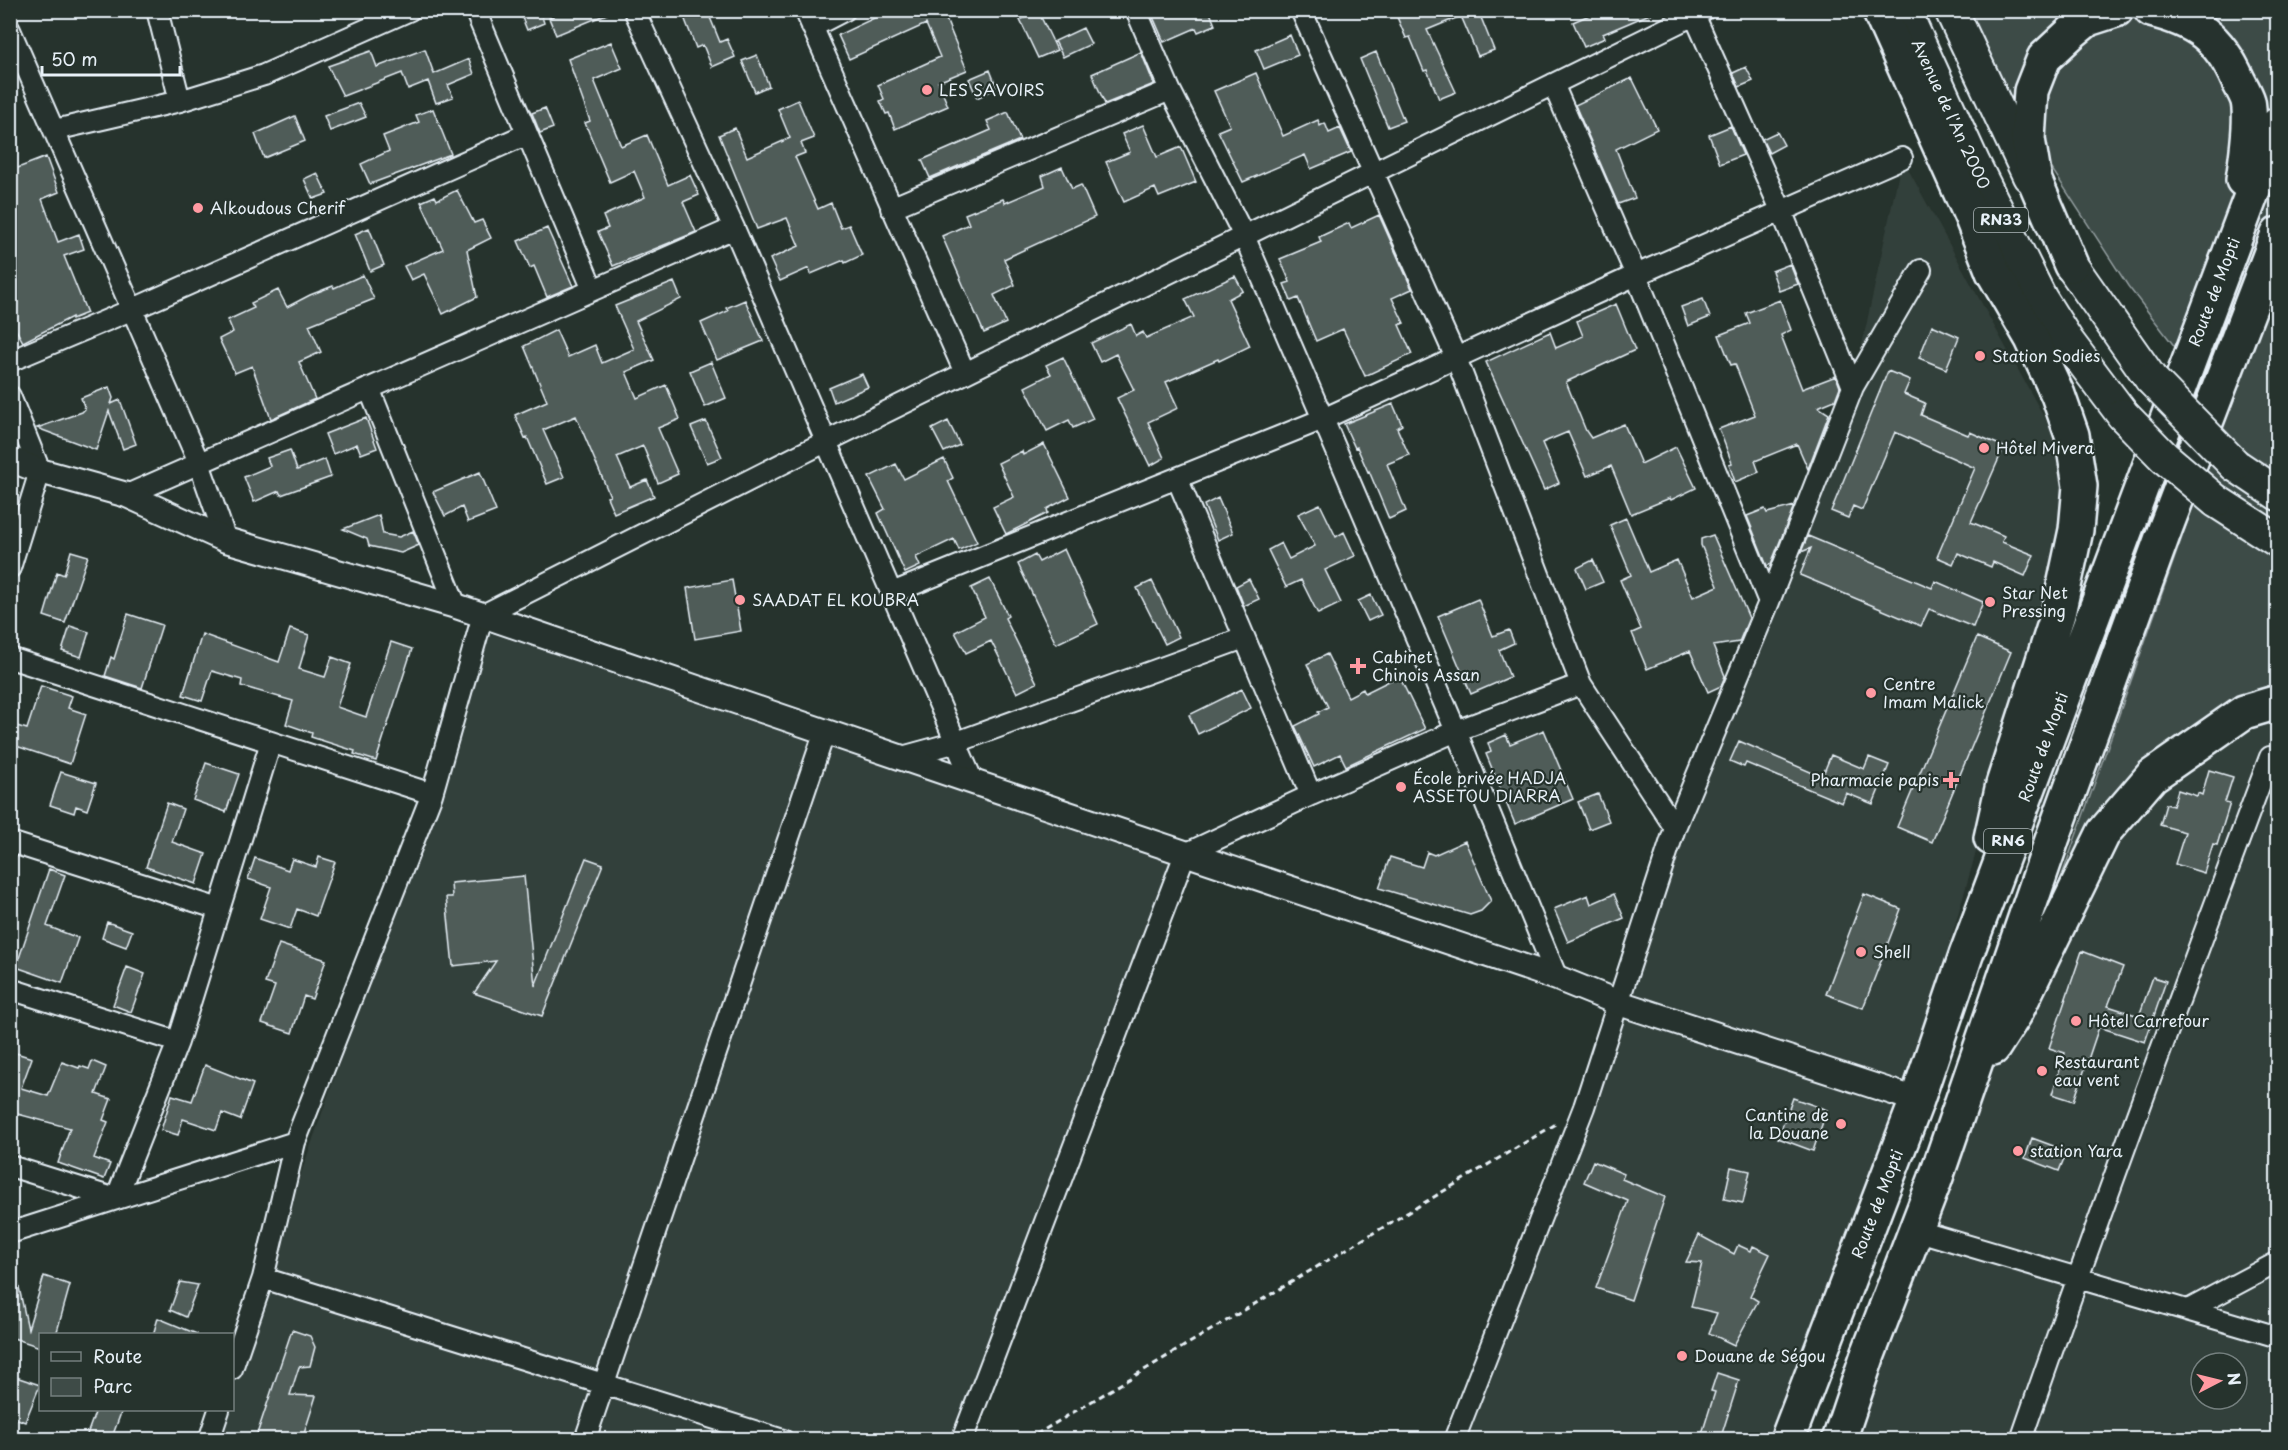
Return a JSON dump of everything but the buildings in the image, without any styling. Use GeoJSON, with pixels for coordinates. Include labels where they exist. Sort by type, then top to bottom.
{"type":"FeatureCollection","features":[{"type":"Feature","properties":{"kind":"highway"},"geometry":{"type":"LineString","coordinates":[[1879,10],[1971,216],[1992,272],[2032,339],[2058,395],[2072,435],[2080,486],[2076,530],[2058,614],[2003,784],[1966,955]]}},
{"type":"Feature","properties":{"kind":"highway"},"geometry":{"type":"LineString","coordinates":[[2072,265],[2035,181],[2028,139],[2031,91],[2044,58],[2051,51],[2088,19],[2116,10]]}},
{"type":"Feature","properties":{"kind":"highway"},"geometry":{"type":"LineString","coordinates":[[2151,10],[2176,16],[2204,33],[2227,56],[2248,102],[2248,148],[2232,244]]}},
{"type":"Feature","properties":{"kind":"highway","name":"Route de Mopti"},"geometry":{"type":"LineString","coordinates":[[1787,1440],[1917,1100],[1966,955],[2277,124]]}},
{"type":"Feature","properties":{"kind":"highway","name":"RN6"},"geometry":{"type":"LineString","coordinates":[[1839,1440],[1935,1180],[2053,837],[2164,532],[2277,234]]}},
{"type":"Feature","properties":{"kind":"highway"},"geometry":{"type":"LineString","coordinates":[[2238,339],[2277,286]]}},
{"type":"Feature","properties":{"kind":"highway"},"geometry":{"type":"LineString","coordinates":[[1963,1095],[2015,1014],[2104,832],[2152,777],[2244,712],[2277,702]]}},
{"type":"Feature","properties":{"kind":"main road","name":"Avenue de l'An 2000"},"geometry":{"type":"LineString","coordinates":[[1904,10],[1973,162],[2041,299],[2068,342],[2123,415],[2164,457],[2216,501],[2277,541]]}},
{"type":"Feature","properties":{"kind":"main road","name":"RN33"},"geometry":{"type":"LineString","coordinates":[[1951,10],[2072,265],[2151,380],[2235,465],[2277,494]]}},
{"type":"Feature","properties":{"kind":"street"},"geometry":{"type":"LineString","coordinates":[[157,10],[180,100]]}},
{"type":"Feature","properties":{"kind":"street"},"geometry":{"type":"LineString","coordinates":[[55,130],[180,100],[264,75],[410,10]]}},
{"type":"Feature","properties":{"kind":"street"},"geometry":{"type":"LineString","coordinates":[[475,10],[593,290]]}},
{"type":"Feature","properties":{"kind":"street"},"geometry":{"type":"LineString","coordinates":[[634,10],[734,228],[973,782]]}},
{"type":"Feature","properties":{"kind":"street"},"geometry":{"type":"LineString","coordinates":[[845,10],[809,19],[965,373]]}},
{"type":"Feature","properties":{"kind":"street"},"geometry":{"type":"LineString","coordinates":[[1136,10],[1170,90],[1244,236],[1456,731],[1557,978]]}},
{"type":"Feature","properties":{"kind":"street"},"geometry":{"type":"LineString","coordinates":[[1301,10],[1456,358],[1581,684],[1675,828]]}},
{"type":"Feature","properties":{"kind":"street"},"geometry":{"type":"LineString","coordinates":[[234,1363],[263,1278],[295,1142],[432,794],[483,615],[827,441],[1697,12],[1781,210],[1852,387]]}},
{"type":"Feature","properties":{"kind":"street"},"geometry":{"type":"LineString","coordinates":[[10,30],[199,464],[226,540]]}},
{"type":"Feature","properties":{"kind":"street"},"geometry":{"type":"LineString","coordinates":[[1552,84],[1636,275],[1769,602]]}},
{"type":"Feature","properties":{"kind":"street"},"geometry":{"type":"LineString","coordinates":[[891,208],[1170,90]]}},
{"type":"Feature","properties":{"kind":"street"},"geometry":{"type":"LineString","coordinates":[[10,362],[527,134]]}},
{"type":"Feature","properties":{"kind":"street"},"geometry":{"type":"LineString","coordinates":[[892,593],[1323,419],[1636,275],[1902,158]]}},
{"type":"Feature","properties":{"kind":"street"},"geometry":{"type":"LineString","coordinates":[[127,495],[734,228]]}},
{"type":"Feature","properties":{"kind":"street"},"geometry":{"type":"LineString","coordinates":[[1454,1440],[1584,1107],[1675,828],[1769,602],[1852,387],[1921,270]]}},
{"type":"Feature","properties":{"kind":"street"},"geometry":{"type":"LineString","coordinates":[[369,388],[456,606]]}},
{"type":"Feature","properties":{"kind":"street"},"geometry":{"type":"LineString","coordinates":[[10,396],[40,471],[10,568]]}},
{"type":"Feature","properties":{"kind":"street"},"geometry":{"type":"LineString","coordinates":[[10,459],[40,471],[127,495],[226,540],[456,606],[1557,978],[1619,1003],[1917,1100]]}},
{"type":"Feature","properties":{"kind":"street"},"geometry":{"type":"LineString","coordinates":[[1177,478],[1311,795]]}},
{"type":"Feature","properties":{"kind":"street"},"geometry":{"type":"LineString","coordinates":[[902,757],[957,742],[1244,638]]}},
{"type":"Feature","properties":{"kind":"street"},"geometry":{"type":"LineString","coordinates":[[10,658],[432,794]]}},
{"type":"Feature","properties":{"kind":"street"},"geometry":{"type":"LineString","coordinates":[[962,1440],[1185,854],[1456,731],[1581,684]]}},
{"type":"Feature","properties":{"kind":"street"},"geometry":{"type":"LineString","coordinates":[[585,1440],[825,731]]}},
{"type":"Feature","properties":{"kind":"street"},"geometry":{"type":"LineString","coordinates":[[116,1199],[178,1042],[271,741]]}},
{"type":"Feature","properties":{"kind":"street"},"geometry":{"type":"LineString","coordinates":[[2021,1440],[2077,1278],[2270,757],[2277,758]]}},
{"type":"Feature","properties":{"kind":"street"},"geometry":{"type":"LineString","coordinates":[[10,842],[219,909]]}},
{"type":"Feature","properties":{"kind":"street"},"geometry":{"type":"LineString","coordinates":[[10,989],[178,1042]]}},
{"type":"Feature","properties":{"kind":"street"},"geometry":{"type":"LineString","coordinates":[[10,1233],[295,1142]]}},
{"type":"Feature","properties":{"kind":"street"},"geometry":{"type":"LineString","coordinates":[[10,1166],[116,1199]]}},
{"type":"Feature","properties":{"kind":"street"},"geometry":{"type":"LineString","coordinates":[[1916,1230],[2277,1337]]}},
{"type":"Feature","properties":{"kind":"street"},"geometry":{"type":"LineString","coordinates":[[2188,1310],[2277,1262]]}},
{"type":"Feature","properties":{"kind":"street"},"geometry":{"type":"LineString","coordinates":[[263,1278],[783,1440]]}},
{"type":"Feature","properties":{"kind":"street"},"geometry":{"type":"LineString","coordinates":[[209,1440],[219,1411]]}},
{"type":"Feature","properties":{"kind":"path"},"geometry":{"type":"LineString","coordinates":[[1027,1440],[1584,1107]]}},
{"type":"Feature","properties":{"kind":"shaded area"},"geometry":{"type":"Polygon","coordinates":[[[1902,158],[2066,457],[2067,548],[2042,624],[1907,1091],[1789,1439],[1454,1440],[1675,828],[1853,387],[1902,158]]]}},
{"type":"Feature","properties":{"kind":"shaded area"},"geometry":{"type":"Polygon","coordinates":[[[489,633],[973,782],[1185,854],[962,1439],[209,1440],[219,1411],[234,1411],[234,1366],[489,633]]]}},
{"type":"Feature","properties":{"kind":"shaded area"},"geometry":{"type":"Polygon","coordinates":[[[2277,713],[2277,1439],[1851,1440],[2022,988],[2095,846],[2226,738],[2277,713]]]}},
{"type":"Feature","properties":{"kind":"green space"},"geometry":{"type":"Polygon","coordinates":[[[1958,10],[2277,11],[2277,713],[2226,738],[2095,846],[2022,988],[2226,413],[2128,286],[1956,21],[1958,10]]]}},
{"type":"Feature","properties":{"kind":"waterway"},"geometry":{"type":"LineString","coordinates":[[2254,10],[2278,20]]}},
{"type":"Feature","properties":{"kind":"place","name":"LES SAVOIRS"},"geometry":{"type":"Point","coordinates":[927,90]}},
{"type":"Feature","properties":{"kind":"place","name":"Alkoudous Cherif"},"geometry":{"type":"Point","coordinates":[198,208]}},
{"type":"Feature","properties":{"kind":"place","name":"Station Sodies"},"geometry":{"type":"Point","coordinates":[1980,356]}},
{"type":"Feature","properties":{"kind":"place","name":"Hôtel Mivera"},"geometry":{"type":"Point","coordinates":[1984,448]}},
{"type":"Feature","properties":{"kind":"place","name":"SAADAT EL KOUBRA"},"geometry":{"type":"Point","coordinates":[740,600]}},
{"type":"Feature","properties":{"kind":"place","name":"Star Net Pressing"},"geometry":{"type":"Point","coordinates":[1990,602]}},
{"type":"Feature","properties":{"kind":"place","name":"Cabinet Chinois Assan"},"geometry":{"type":"Point","coordinates":[1358,666]}},
{"type":"Feature","properties":{"kind":"place","name":"Centre Imam Malick"},"geometry":{"type":"Point","coordinates":[1871,693]}},
{"type":"Feature","properties":{"kind":"place","name":"Pharmacie papis"},"geometry":{"type":"Point","coordinates":[1951,780]}},
{"type":"Feature","properties":{"kind":"place","name":"École privée HADJA ASSETOU DIARRA"},"geometry":{"type":"Point","coordinates":[1401,787]}},
{"type":"Feature","properties":{"kind":"place","name":"Shell"},"geometry":{"type":"Point","coordinates":[1861,952]}},
{"type":"Feature","properties":{"kind":"place","name":"Hôtel Carrefour"},"geometry":{"type":"Point","coordinates":[2076,1021]}},
{"type":"Feature","properties":{"kind":"place","name":"Restaurant eau vent"},"geometry":{"type":"Point","coordinates":[2042,1071]}},
{"type":"Feature","properties":{"kind":"place","name":"Cantine de la Douane"},"geometry":{"type":"Point","coordinates":[1841,1124]}},
{"type":"Feature","properties":{"kind":"place","name":"station Yara"},"geometry":{"type":"Point","coordinates":[2018,1151]}},
{"type":"Feature","properties":{"kind":"place","name":"Douane de Ségou"},"geometry":{"type":"Point","coordinates":[1682,1356]}}]}
